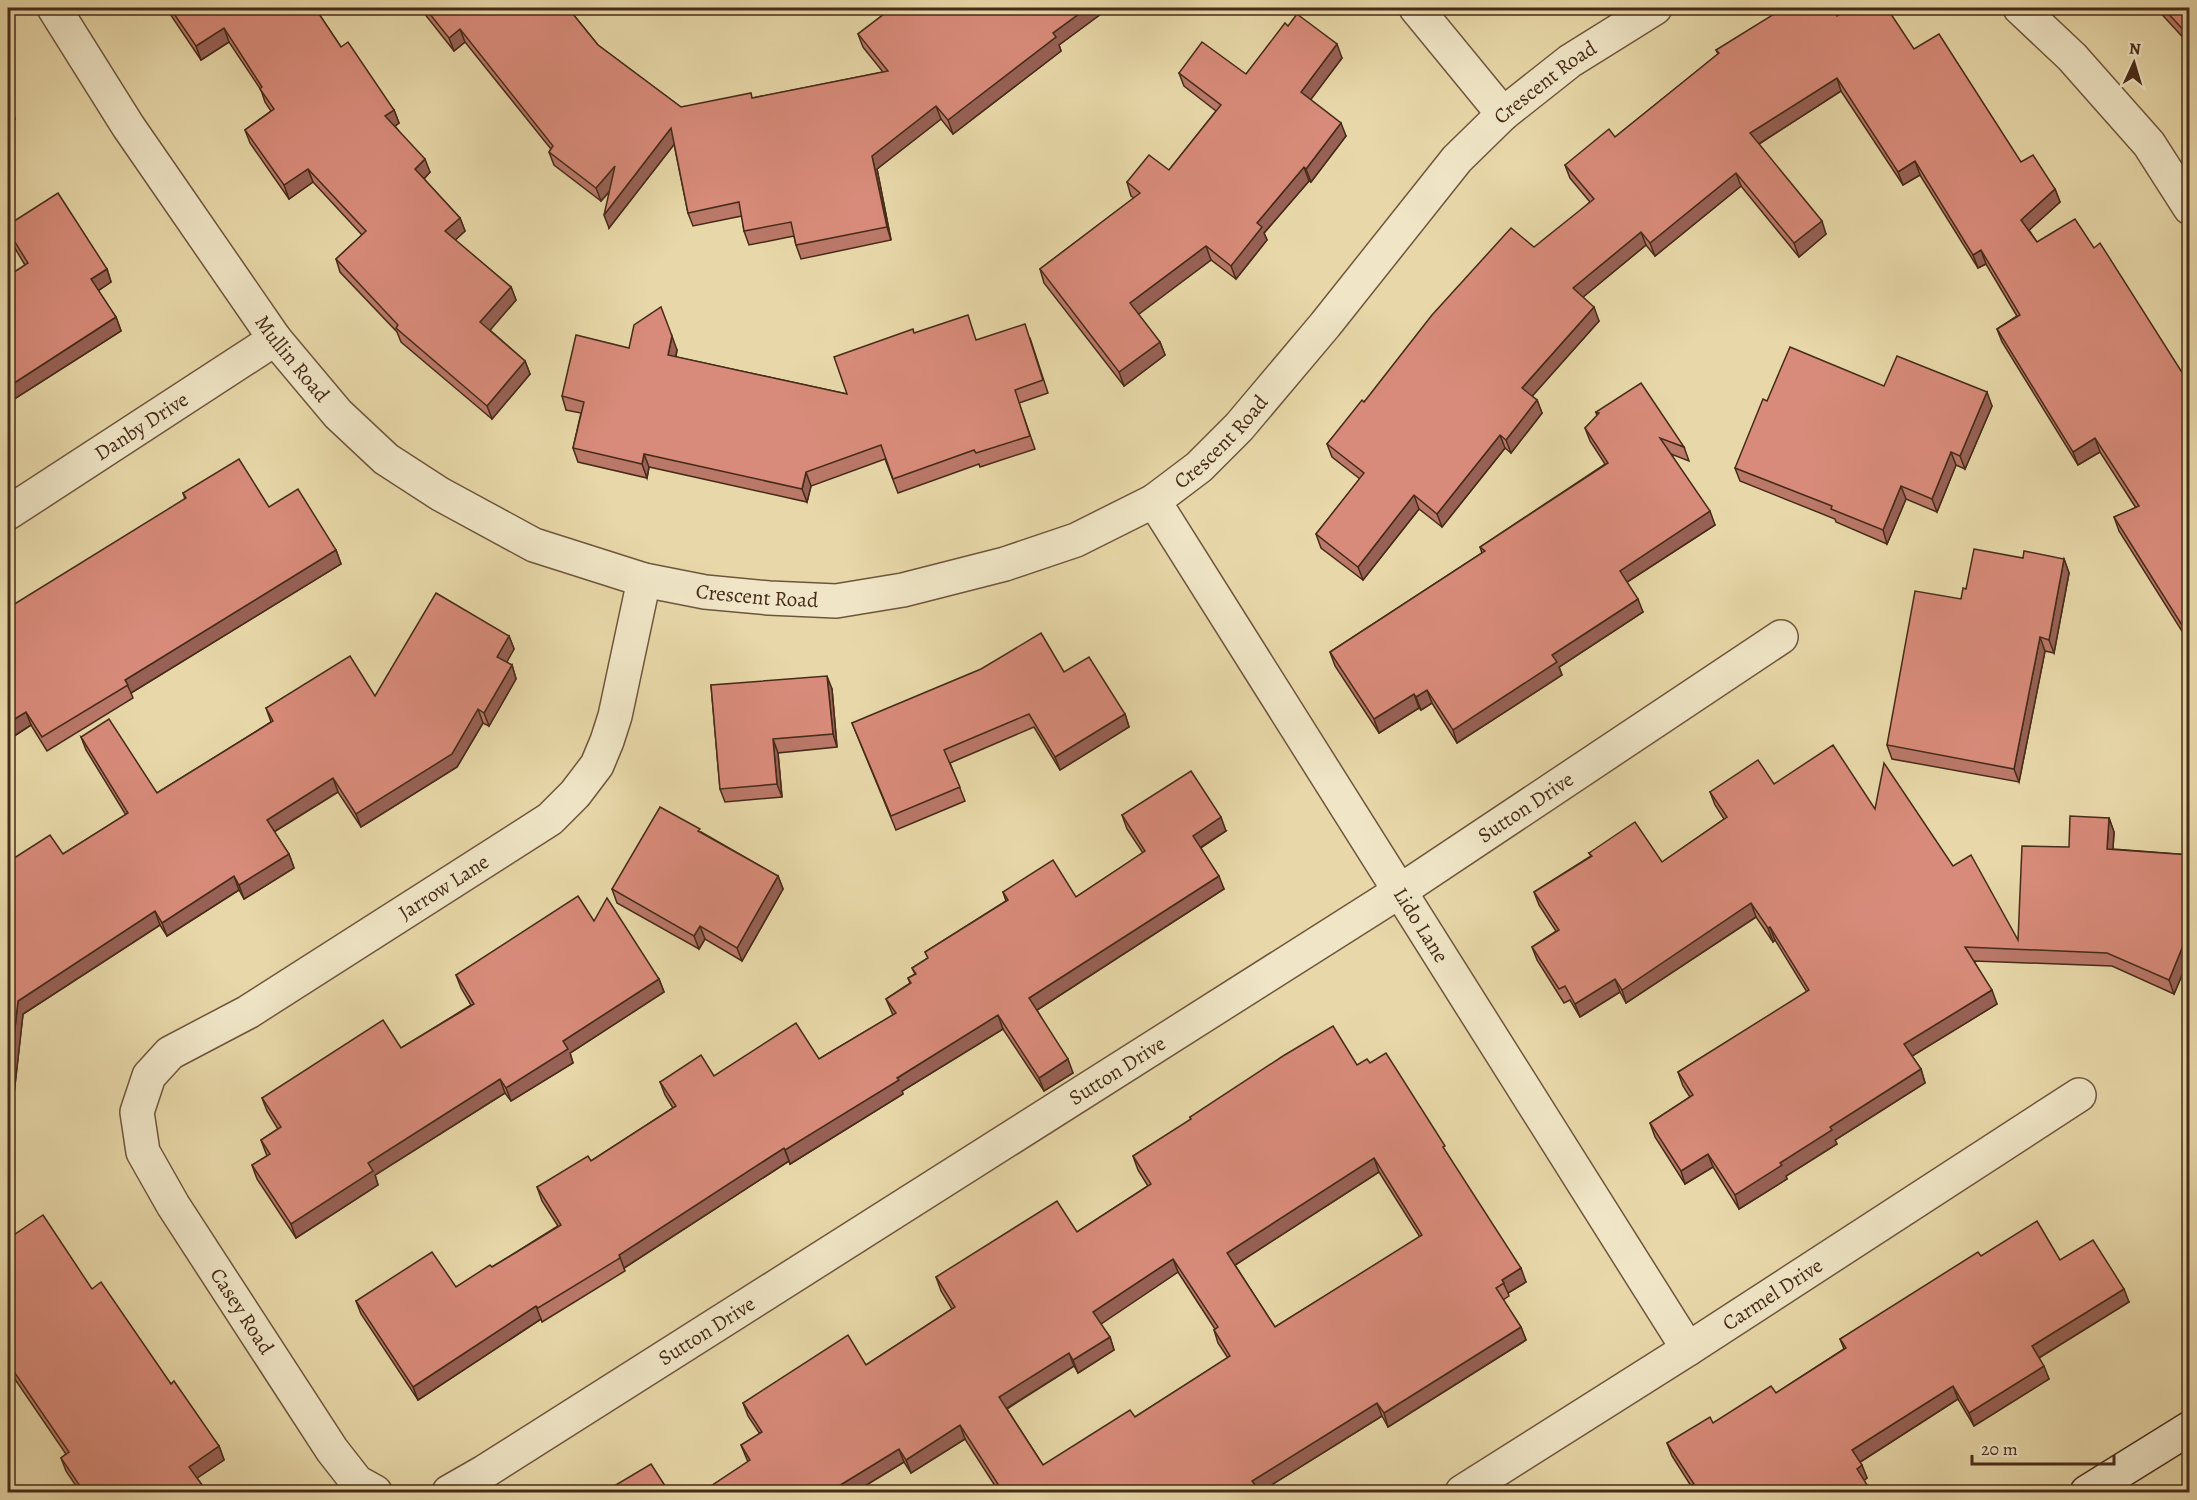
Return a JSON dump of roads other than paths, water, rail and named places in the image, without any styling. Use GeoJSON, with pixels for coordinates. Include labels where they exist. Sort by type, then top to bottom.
{"type":"FeatureCollection","features":[{"type":"Feature","properties":{"kind":"street","name":"Mullin Road"},"geometry":{"type":"LineString","coordinates":[[54,8],[128,126],[275,339],[338,414],[386,459],[440,494],[534,545],[644,580]]}},
{"type":"Feature","properties":{"kind":"street"},"geometry":{"type":"LineString","coordinates":[[1416,8],[1503,114]]}},
{"type":"Feature","properties":{"kind":"street","name":"Crescent Road"},"geometry":{"type":"LineString","coordinates":[[644,580],[705,592],[836,601],[903,590],[1005,564],[1076,540],[1154,501],[1199,467],[1239,427],[1325,325],[1457,159],[1503,114],[1570,61],[1655,8]]}},
{"type":"Feature","properties":{"kind":"street"},"geometry":{"type":"LineString","coordinates":[[2020,8],[2072,57],[2149,144],[2190,208]]}},
{"type":"Feature","properties":{"kind":"street","name":"Danby Drive"},"geometry":{"type":"LineString","coordinates":[[8,513],[275,339]]}},
{"type":"Feature","properties":{"kind":"street","name":"Lido Lane"},"geometry":{"type":"LineString","coordinates":[[1154,501],[1688,1349]]}},
{"type":"Feature","properties":{"kind":"street","name":"Jarrow Lane"},"geometry":{"type":"LineString","coordinates":[[137,1112],[149,1076],[170,1053],[248,1012],[540,826],[575,794],[597,765],[607,741],[615,716],[644,580]]}},
{"type":"Feature","properties":{"kind":"street","name":"Sutton Drive"},"geometry":{"type":"LineString","coordinates":[[449,1492],[1400,891],[1781,637]]}},
{"type":"Feature","properties":{"kind":"street","name":"Carmel Drive"},"geometry":{"type":"LineString","coordinates":[[1462,1492],[1688,1349],[2079,1095]]}},
{"type":"Feature","properties":{"kind":"street","name":"Casey Road"},"geometry":{"type":"LineString","coordinates":[[137,1112],[143,1152],[173,1204],[332,1450],[357,1482],[375,1492]]}},
{"type":"Feature","properties":{"kind":"street"},"geometry":{"type":"LineString","coordinates":[[2087,1492],[2190,1428]]}}]}
